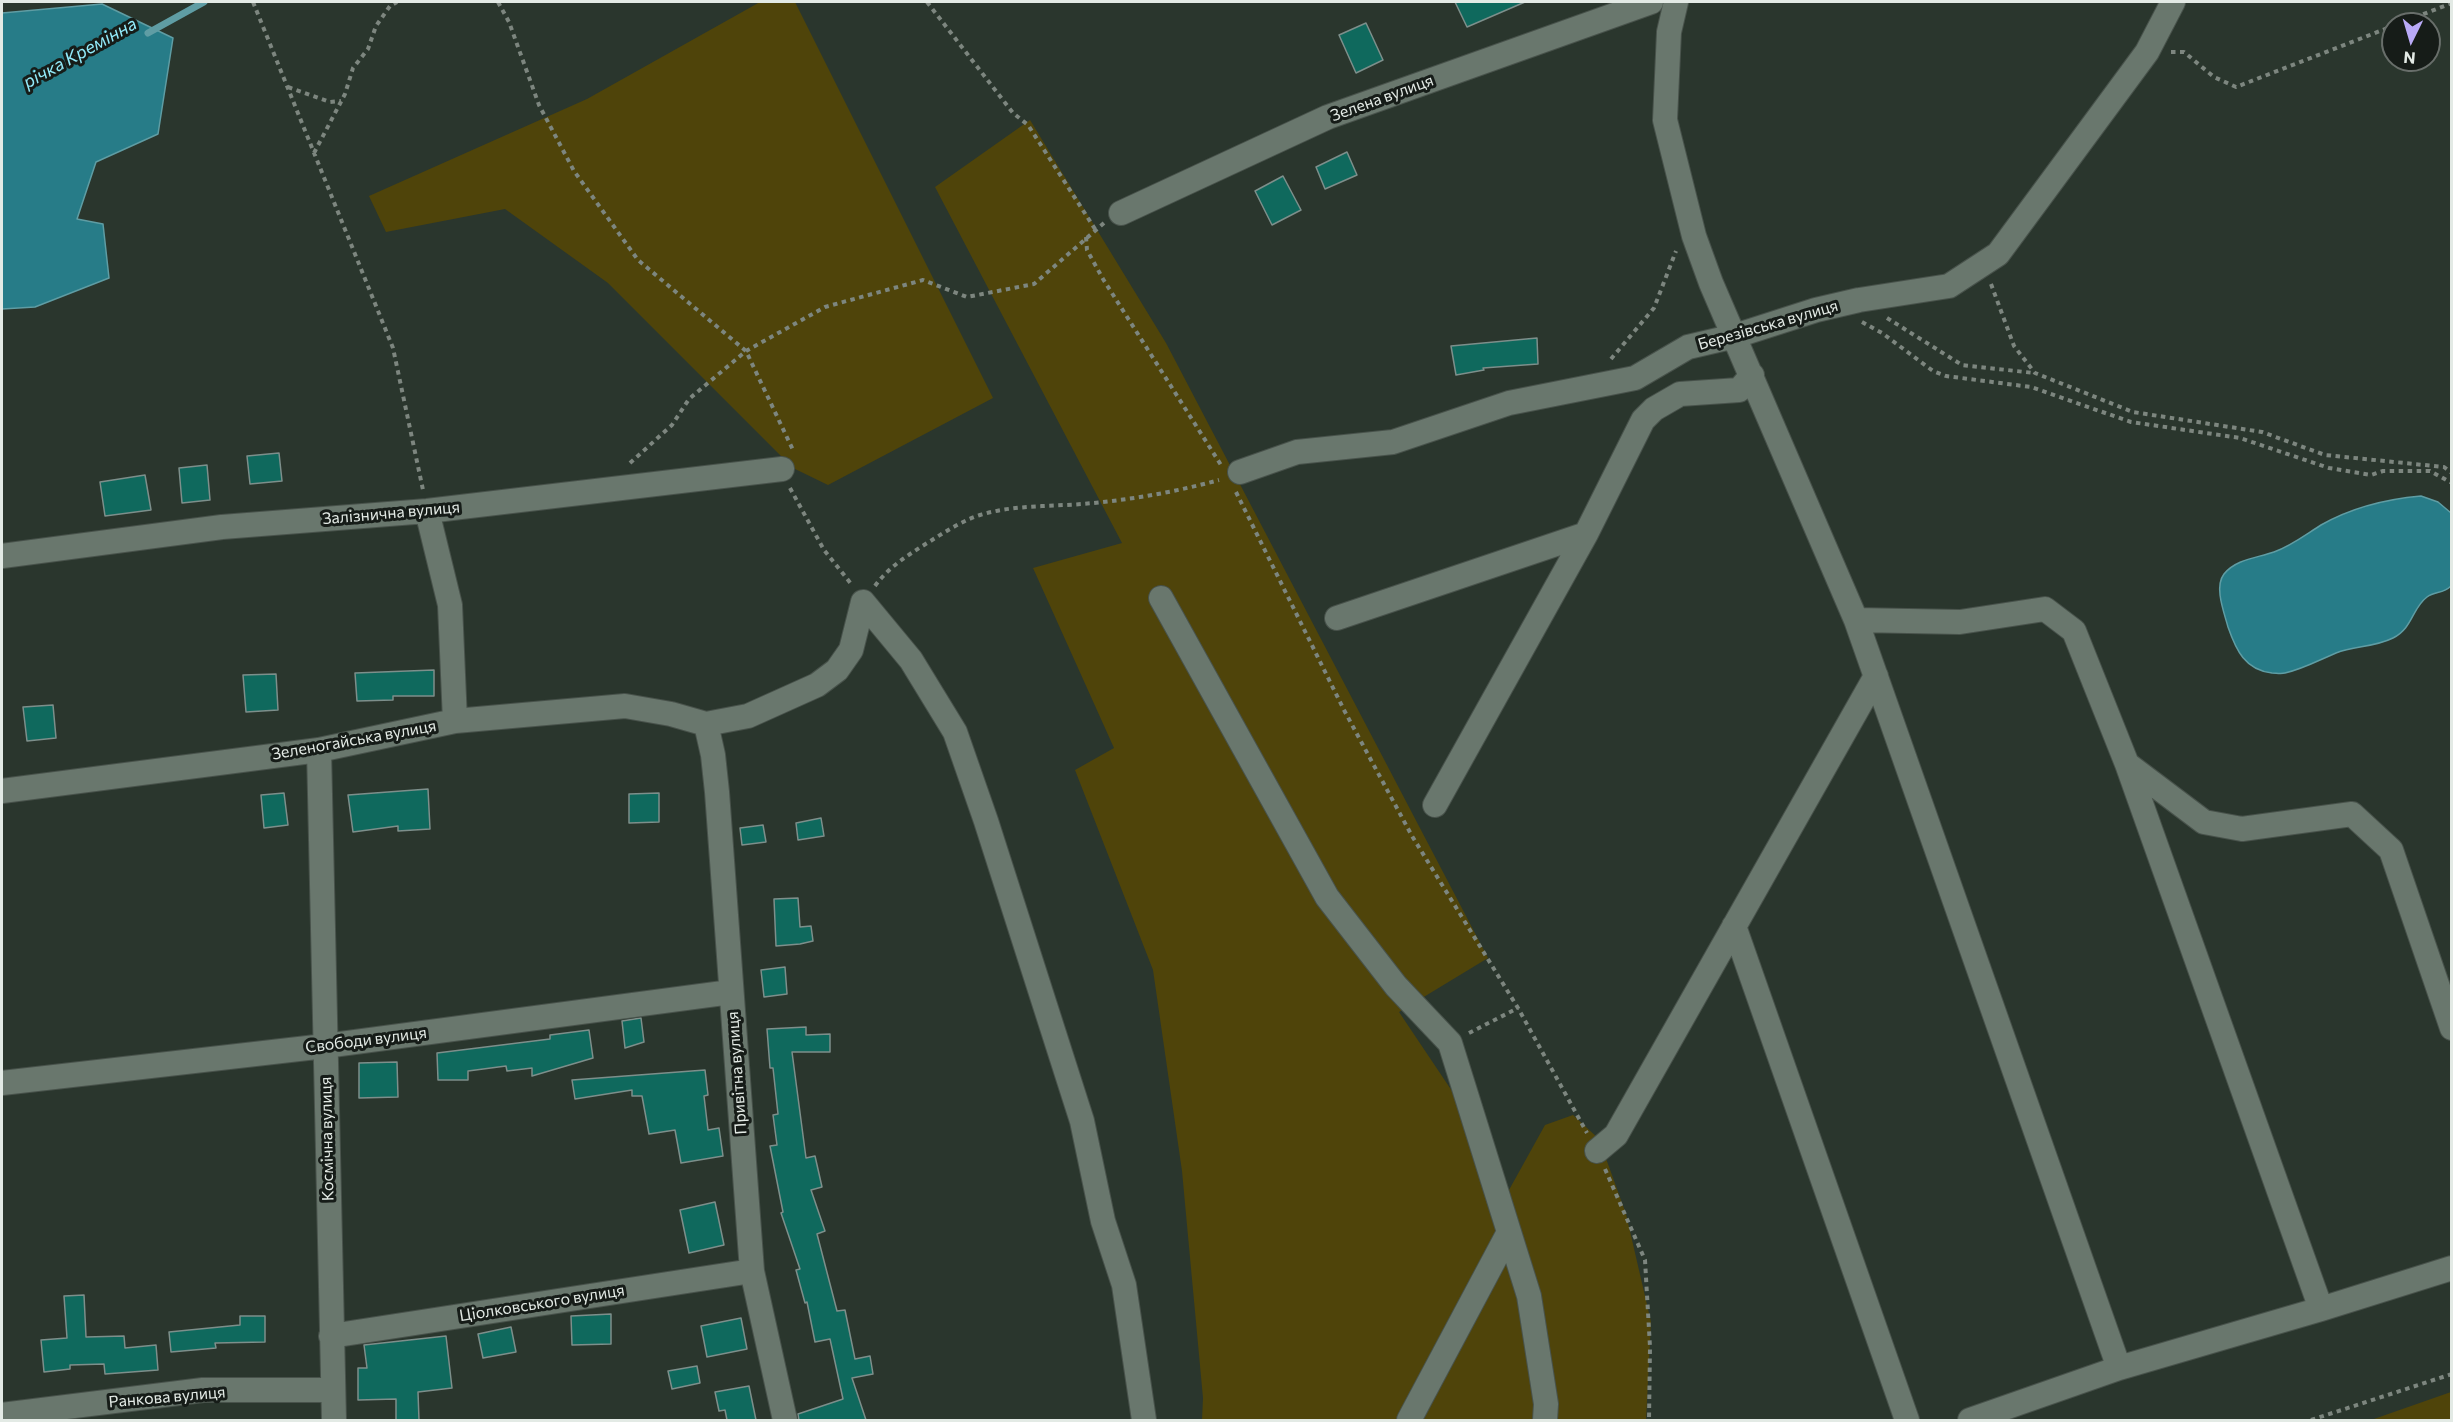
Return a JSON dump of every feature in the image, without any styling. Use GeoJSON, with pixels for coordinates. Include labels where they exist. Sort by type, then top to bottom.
{"type":"FeatureCollection","features":[{"type":"Feature","properties":{"kind":"street","name":"Зелена вулиця"},"geometry":{"type":"LineString","coordinates":[[1121,213],[1328,117],[1651,2]]}},
{"type":"Feature","properties":{"kind":"street"},"geometry":{"type":"LineString","coordinates":[[1676,2],[1669,32],[1665,120],[1689,217],[1711,283],[1856,620],[2119,1368]]}},
{"type":"Feature","properties":{"kind":"street","name":"Березівська вулиця"},"geometry":{"type":"LineString","coordinates":[[1234,475],[1297,452],[1393,442],[1509,404],[1635,378],[1688,347],[1735,336],[1816,310],[1858,309],[1949,286],[1998,254],[2147,52],[2173,2]]}},
{"type":"Feature","properties":{"kind":"street"},"geometry":{"type":"LineString","coordinates":[[1435,805],[1586,534],[1643,420],[1654,409],[1680,394],[1739,390],[1752,375]]}},
{"type":"Feature","properties":{"kind":"street","name":"Залізнична вулиця"},"geometry":{"type":"LineString","coordinates":[[2,556],[222,527],[427,511],[782,469]]}},
{"type":"Feature","properties":{"kind":"street"},"geometry":{"type":"LineString","coordinates":[[427,511],[450,605],[455,721]]}},
{"type":"Feature","properties":{"kind":"street"},"geometry":{"type":"LineString","coordinates":[[1337,618],[1586,534]]}},
{"type":"Feature","properties":{"kind":"street"},"geometry":{"type":"LineString","coordinates":[[1161,598],[1327,897],[1396,986],[1450,1043],[1529,1296],[1546,1404],[1545,1420]]}},
{"type":"Feature","properties":{"kind":"street"},"geometry":{"type":"LineString","coordinates":[[706,724],[748,716],[817,685],[837,670],[851,650],[863,602]]}},
{"type":"Feature","properties":{"kind":"street"},"geometry":{"type":"LineString","coordinates":[[863,602],[911,660],[955,732],[986,821],[1082,1121],[1103,1221],[1124,1285],[1144,1420]]}},
{"type":"Feature","properties":{"kind":"street"},"geometry":{"type":"LineString","coordinates":[[1856,620],[1960,622],[2046,609],[2074,631],[2127,764],[2321,1309]]}},
{"type":"Feature","properties":{"kind":"street"},"geometry":{"type":"LineString","coordinates":[[1597,1151],[1616,1135],[1876,676]]}},
{"type":"Feature","properties":{"kind":"street","name":"Зеленогайська вулиця"},"geometry":{"type":"LineString","coordinates":[[2,791],[319,750],[455,721],[625,706],[671,714],[706,724]]}},
{"type":"Feature","properties":{"kind":"street","name":"Привітна вулиця"},"geometry":{"type":"LineString","coordinates":[[706,724],[716,783],[752,1271],[785,1420]]}},
{"type":"Feature","properties":{"kind":"street","name":"Космічна вулиця"},"geometry":{"type":"LineString","coordinates":[[319,750],[334,1420]]}},
{"type":"Feature","properties":{"kind":"street"},"geometry":{"type":"LineString","coordinates":[[2127,764],[2204,822],[2242,829],[2352,814],[2391,850],[2451,1028]]}},
{"type":"Feature","properties":{"kind":"street"},"geometry":{"type":"LineString","coordinates":[[1734,926],[1907,1420]]}},
{"type":"Feature","properties":{"kind":"street","name":"Свободи вулиця"},"geometry":{"type":"LineString","coordinates":[[2,1083],[325,1046],[731,992]]}},
{"type":"Feature","properties":{"kind":"street"},"geometry":{"type":"LineString","coordinates":[[1409,1420],[1508,1233]]}},
{"type":"Feature","properties":{"kind":"street"},"geometry":{"type":"LineString","coordinates":[[1970,1420],[2119,1368],[2451,1268]]}},
{"type":"Feature","properties":{"kind":"street","name":"Ціолковського вулиця"},"geometry":{"type":"LineString","coordinates":[[331,1336],[752,1271]]}},
{"type":"Feature","properties":{"kind":"street","name":"Ранкова вулиця"},"geometry":{"type":"LineString","coordinates":[[2,1415],[203,1390],[332,1390]]}},
{"type":"Feature","properties":{"kind":"path"},"geometry":{"type":"LineString","coordinates":[[253,2],[393,348],[427,511]]}},
{"type":"Feature","properties":{"kind":"path"},"geometry":{"type":"LineString","coordinates":[[314,153],[342,100],[353,68],[368,49],[376,26],[397,2]]}},
{"type":"Feature","properties":{"kind":"path"},"geometry":{"type":"LineString","coordinates":[[498,2],[509,22],[539,105],[574,171],[638,260],[746,351],[794,450],[782,469],[801,510],[824,550],[863,602],[884,572],[947,530],[980,515],[1014,508],[1095,503],[1142,496],[1195,486],[1234,475]]}},
{"type":"Feature","properties":{"kind":"path"},"geometry":{"type":"LineString","coordinates":[[600,489],[672,425],[689,399],[746,351],[825,307],[923,280],[967,297],[1034,284],[1095,229],[1028,125],[1012,113],[927,2]]}},
{"type":"Feature","properties":{"kind":"path"},"geometry":{"type":"LineString","coordinates":[[2428,12],[2451,3]]}},
{"type":"Feature","properties":{"kind":"path"},"geometry":{"type":"LineString","coordinates":[[2147,52],[2184,52],[2214,77],[2236,87],[2381,31]]}},
{"type":"Feature","properties":{"kind":"path"},"geometry":{"type":"LineString","coordinates":[[288,87],[330,102],[342,100]]}},
{"type":"Feature","properties":{"kind":"path"},"geometry":{"type":"LineString","coordinates":[[1589,386],[1654,308],[1689,217]]}},
{"type":"Feature","properties":{"kind":"path"},"geometry":{"type":"LineString","coordinates":[[1086,237],[1087,250],[1103,279],[1234,475],[1344,710],[1407,827],[1518,1008],[1597,1151],[1645,1260],[1650,1347],[1649,1420]]}},
{"type":"Feature","properties":{"kind":"path"},"geometry":{"type":"LineString","coordinates":[[1998,254],[1991,284],[2014,346],[2034,373]]}},
{"type":"Feature","properties":{"kind":"path"},"geometry":{"type":"LineString","coordinates":[[1858,309],[1962,365],[2034,373],[2133,412],[2262,432],[2325,455],[2444,467],[2451,473]]}},
{"type":"Feature","properties":{"kind":"path"},"geometry":{"type":"LineString","coordinates":[[1858,309],[1882,333],[1933,371],[1946,376],[2031,387],[2131,422],[2240,438],[2329,468],[2371,475],[2383,471],[2430,471],[2451,483]]}},
{"type":"Feature","properties":{"kind":"path"},"geometry":{"type":"LineString","coordinates":[[1450,1043],[1518,1008]]}},
{"type":"Feature","properties":{"kind":"path"},"geometry":{"type":"LineString","coordinates":[[2311,1420],[2451,1374]]}},
{"type":"Feature","properties":{"kind":"shaded area"},"geometry":{"type":"Polygon","coordinates":[[[760,2],[795,2],[993,398],[828,485],[793,468],[608,283],[505,209],[386,232],[369,196],[587,99],[760,2]]]}},
{"type":"Feature","properties":{"kind":"shaded area"},"geometry":{"type":"Polygon","coordinates":[[[1030,120],[1166,343],[1488,958],[1399,1012],[1452,1091],[1499,1208],[1545,1125],[1573,1115],[1599,1139],[1626,1214],[1651,1322],[1646,1420],[1202,1420],[1203,1398],[1182,1171],[1153,970],[1075,770],[1114,748],[1033,568],[1122,543],[935,187],[1030,120]]]}},
{"type":"Feature","properties":{"kind":"shaded area"},"geometry":{"type":"Polygon","coordinates":[[[2451,1392],[2451,1420],[2371,1420],[2451,1392]]]}},
{"type":"Feature","properties":{"kind":"water"},"geometry":{"type":"Polygon","coordinates":[[[102,4],[173,38],[158,134],[96,162],[77,219],[103,224],[109,278],[35,307],[2,309],[2,13],[102,4]]]}},
{"type":"Feature","properties":{"kind":"water"},"geometry":{"type":"Polygon","coordinates":[[[2421,496],[2438,502],[2451,513],[2451,586],[2430,595],[2422,602],[2400,634],[2386,641],[2336,653],[2305,667],[2283,673],[2272,673],[2255,668],[2243,658],[2231,635],[2221,600],[2221,579],[2229,569],[2241,562],[2286,547],[2321,525],[2357,509],[2395,499],[2421,496]]]}},
{"type":"Feature","properties":{"kind":"building"},"geometry":{"type":"Polygon","coordinates":[[[1455,2],[1525,2],[1467,27],[1455,2]]]}},
{"type":"Feature","properties":{"kind":"building"},"geometry":{"type":"Polygon","coordinates":[[[1366,23],[1383,60],[1356,73],[1339,35],[1366,23]]]}},
{"type":"Feature","properties":{"kind":"building"},"geometry":{"type":"Polygon","coordinates":[[[1347,152],[1357,175],[1325,189],[1316,167],[1347,152]]]}},
{"type":"Feature","properties":{"kind":"building"},"geometry":{"type":"Polygon","coordinates":[[[1283,176],[1301,210],[1272,225],[1255,191],[1283,176]]]}},
{"type":"Feature","properties":{"kind":"building"},"geometry":{"type":"Polygon","coordinates":[[[1537,338],[1538,364],[1483,368],[1484,370],[1456,375],[1451,346],[1537,338]]]}},
{"type":"Feature","properties":{"kind":"building"},"geometry":{"type":"Polygon","coordinates":[[[279,453],[282,481],[250,484],[247,456],[279,453]]]}},
{"type":"Feature","properties":{"kind":"building"},"geometry":{"type":"Polygon","coordinates":[[[207,465],[210,500],[182,503],[179,468],[207,465]]]}},
{"type":"Feature","properties":{"kind":"building"},"geometry":{"type":"Polygon","coordinates":[[[145,475],[151,510],[105,516],[100,482],[145,475]]]}},
{"type":"Feature","properties":{"kind":"building"},"geometry":{"type":"Polygon","coordinates":[[[434,670],[434,696],[393,696],[393,700],[357,701],[355,673],[434,670]]]}},
{"type":"Feature","properties":{"kind":"building"},"geometry":{"type":"Polygon","coordinates":[[[276,674],[278,710],[246,712],[243,675],[276,674]]]}},
{"type":"Feature","properties":{"kind":"building"},"geometry":{"type":"Polygon","coordinates":[[[53,705],[56,738],[27,741],[23,707],[53,705]]]}},
{"type":"Feature","properties":{"kind":"building"},"geometry":{"type":"Polygon","coordinates":[[[428,789],[430,829],[398,831],[398,826],[353,832],[348,795],[428,789]]]}},
{"type":"Feature","properties":{"kind":"building"},"geometry":{"type":"Polygon","coordinates":[[[284,793],[288,825],[264,828],[261,795],[284,793]]]}},
{"type":"Feature","properties":{"kind":"building"},"geometry":{"type":"Polygon","coordinates":[[[659,793],[659,822],[629,823],[629,794],[659,793]]]}},
{"type":"Feature","properties":{"kind":"building"},"geometry":{"type":"Polygon","coordinates":[[[821,818],[824,836],[798,840],[796,823],[821,818]]]}},
{"type":"Feature","properties":{"kind":"building"},"geometry":{"type":"Polygon","coordinates":[[[763,825],[766,842],[742,845],[740,828],[763,825]]]}},
{"type":"Feature","properties":{"kind":"building"},"geometry":{"type":"Polygon","coordinates":[[[798,898],[800,927],[811,926],[813,941],[776,946],[774,899],[798,898]]]}},
{"type":"Feature","properties":{"kind":"building"},"geometry":{"type":"Polygon","coordinates":[[[785,967],[787,994],[764,997],[761,970],[785,967]]]}},
{"type":"Feature","properties":{"kind":"building"},"geometry":{"type":"Polygon","coordinates":[[[641,1018],[644,1042],[625,1048],[622,1021],[641,1018]]]}},
{"type":"Feature","properties":{"kind":"building"},"geometry":{"type":"Polygon","coordinates":[[[806,1027],[806,1035],[830,1034],[830,1052],[792,1052],[806,1158],[815,1156],[822,1187],[811,1190],[825,1231],[817,1234],[837,1311],[845,1310],[855,1359],[870,1356],[873,1374],[852,1378],[866,1420],[799,1420],[798,1414],[843,1399],[830,1339],[815,1342],[807,1302],[805,1303],[796,1270],[800,1269],[781,1213],[783,1212],[770,1146],[777,1145],[773,1115],[778,1114],[773,1068],[770,1068],[767,1029],[806,1027]]]}},
{"type":"Feature","properties":{"kind":"building"},"geometry":{"type":"Polygon","coordinates":[[[589,1030],[593,1058],[532,1076],[532,1068],[507,1071],[506,1066],[468,1071],[468,1080],[438,1080],[437,1053],[550,1039],[550,1035],[589,1030]]]}},
{"type":"Feature","properties":{"kind":"building"},"geometry":{"type":"Polygon","coordinates":[[[397,1062],[398,1097],[359,1098],[359,1063],[397,1062]]]}},
{"type":"Feature","properties":{"kind":"building"},"geometry":{"type":"Polygon","coordinates":[[[705,1070],[708,1095],[704,1096],[708,1130],[719,1128],[723,1156],[681,1163],[675,1130],[649,1134],[642,1096],[632,1096],[632,1090],[575,1099],[572,1080],[705,1070]]]}},
{"type":"Feature","properties":{"kind":"building"},"geometry":{"type":"Polygon","coordinates":[[[715,1202],[724,1245],[689,1253],[680,1210],[715,1202]]]}},
{"type":"Feature","properties":{"kind":"building"},"geometry":{"type":"Polygon","coordinates":[[[84,1295],[86,1337],[124,1336],[125,1348],[156,1345],[158,1370],[105,1374],[104,1364],[70,1365],[70,1369],[44,1372],[41,1340],[67,1338],[64,1296],[84,1295]]]}},
{"type":"Feature","properties":{"kind":"building"},"geometry":{"type":"Polygon","coordinates":[[[611,1314],[611,1344],[572,1345],[571,1316],[611,1314]]]}},
{"type":"Feature","properties":{"kind":"building"},"geometry":{"type":"Polygon","coordinates":[[[240,1316],[265,1316],[265,1342],[215,1343],[216,1348],[171,1352],[169,1332],[240,1325],[240,1316]]]}},
{"type":"Feature","properties":{"kind":"building"},"geometry":{"type":"Polygon","coordinates":[[[741,1318],[747,1349],[707,1357],[701,1326],[741,1318]]]}},
{"type":"Feature","properties":{"kind":"building"},"geometry":{"type":"Polygon","coordinates":[[[511,1327],[516,1352],[483,1358],[478,1334],[511,1327]]]}},
{"type":"Feature","properties":{"kind":"building"},"geometry":{"type":"Polygon","coordinates":[[[446,1336],[452,1388],[418,1392],[419,1420],[396,1420],[396,1399],[358,1400],[358,1368],[367,1368],[364,1345],[446,1336]]]}},
{"type":"Feature","properties":{"kind":"building"},"geometry":{"type":"Polygon","coordinates":[[[697,1366],[700,1383],[672,1389],[668,1371],[697,1366]]]}},
{"type":"Feature","properties":{"kind":"building"},"geometry":{"type":"Polygon","coordinates":[[[749,1386],[756,1420],[727,1420],[725,1410],[719,1411],[715,1392],[749,1386]]]}},
{"type":"Feature","properties":{"kind":"waterway","name":"річка Кремінна"},"geometry":{"type":"LineString","coordinates":[[148,33],[204,2]]}}]}
